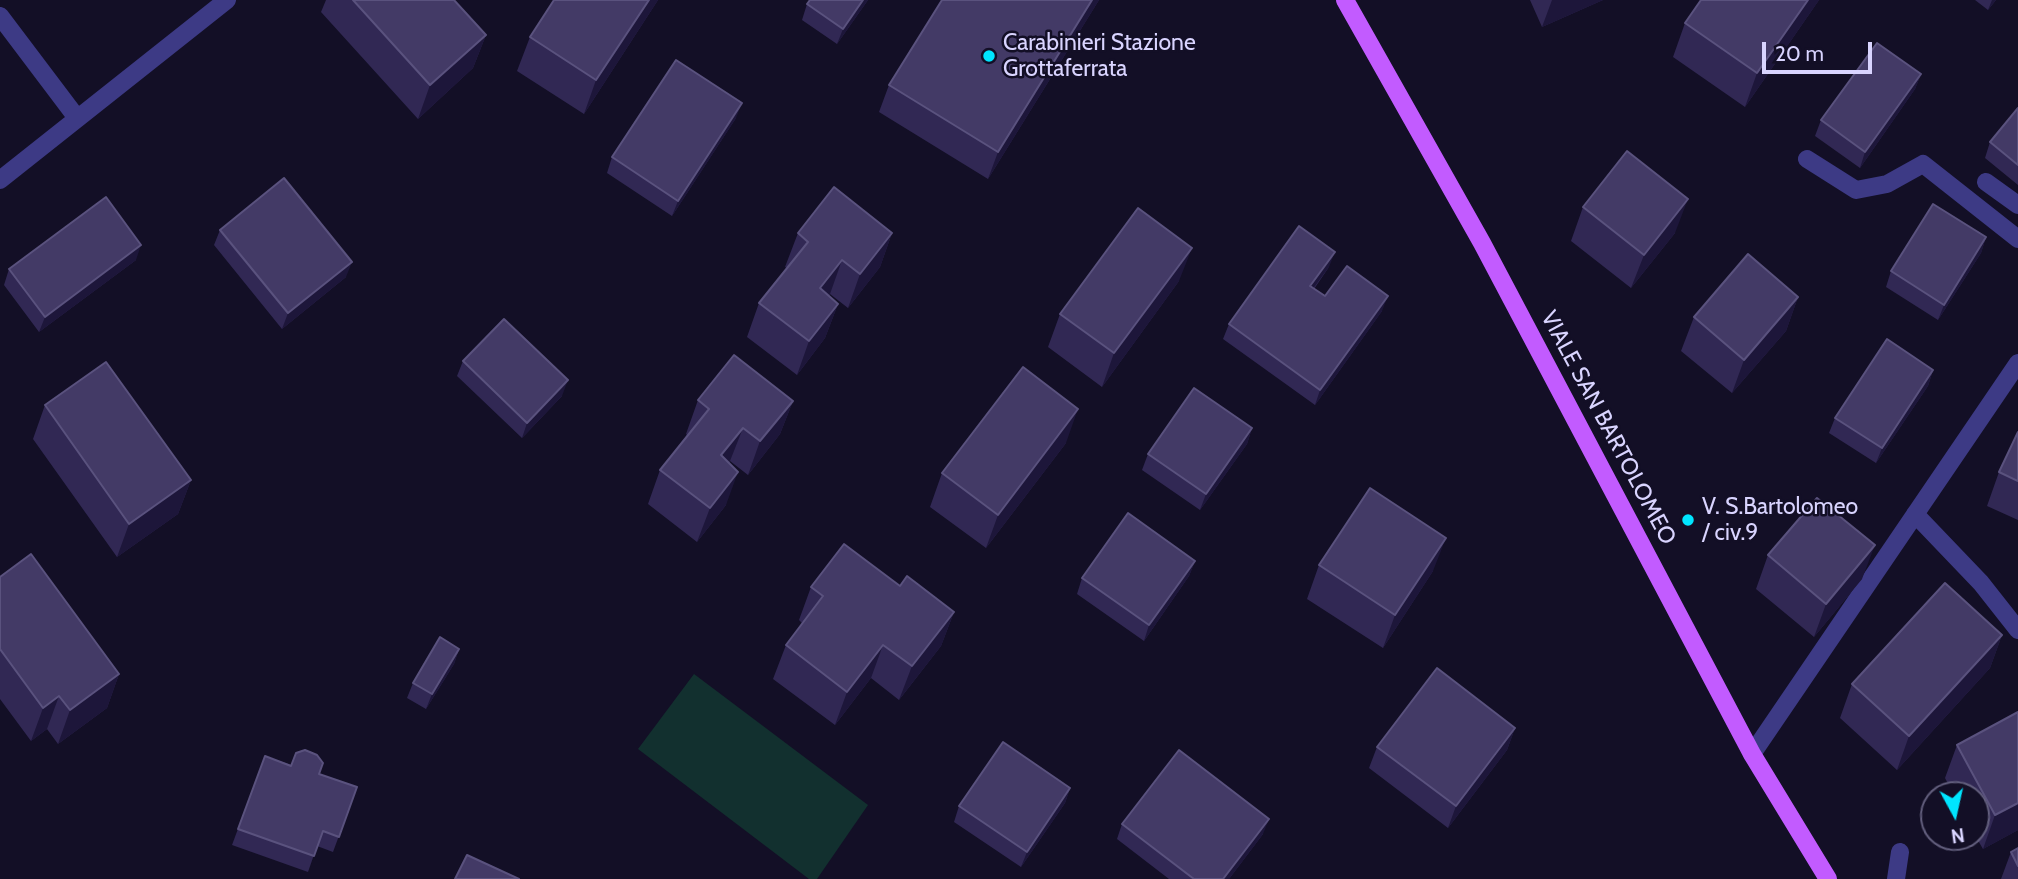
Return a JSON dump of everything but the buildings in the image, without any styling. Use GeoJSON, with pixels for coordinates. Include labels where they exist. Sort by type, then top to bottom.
{"type":"FeatureCollection","features":[{"type":"Feature","properties":{"kind":"main road","name":"VIALE SAN BARTOLOMEO"},"geometry":{"type":"LineString","coordinates":[[1345,0],[1482,243],[1752,754],[1828,879]]}},
{"type":"Feature","properties":{"kind":"street"},"geometry":{"type":"LineString","coordinates":[[0,180],[227,0]]}},
{"type":"Feature","properties":{"kind":"street"},"geometry":{"type":"LineString","coordinates":[[0,16],[77,118]]}},
{"type":"Feature","properties":{"kind":"street"},"geometry":{"type":"LineString","coordinates":[[1807,159],[1856,190],[1887,184],[1923,164],[2018,239]]}},
{"type":"Feature","properties":{"kind":"street"},"geometry":{"type":"LineString","coordinates":[[1986,182],[2018,205]]}},
{"type":"Feature","properties":{"kind":"street"},"geometry":{"type":"LineString","coordinates":[[1752,754],[2018,363]]}},
{"type":"Feature","properties":{"kind":"street"},"geometry":{"type":"LineString","coordinates":[[1915,514],[1981,583],[2018,630]]}},
{"type":"Feature","properties":{"kind":"street"},"geometry":{"type":"LineString","coordinates":[[1896,879],[1900,852]]}},
{"type":"Feature","properties":{"kind":"green space"},"geometry":{"type":"Polygon","coordinates":[[[694,674],[868,805],[817,879],[809,879],[638,749],[694,674]]]}},
{"type":"Feature","properties":{"kind":"place","name":"Carabinieri Stazione Grottaferrata"},"geometry":{"type":"Point","coordinates":[989,56]}},
{"type":"Feature","properties":{"kind":"place","name":"V. S.Bartolomeo / civ.9"},"geometry":{"type":"Point","coordinates":[1688,520]}}]}
